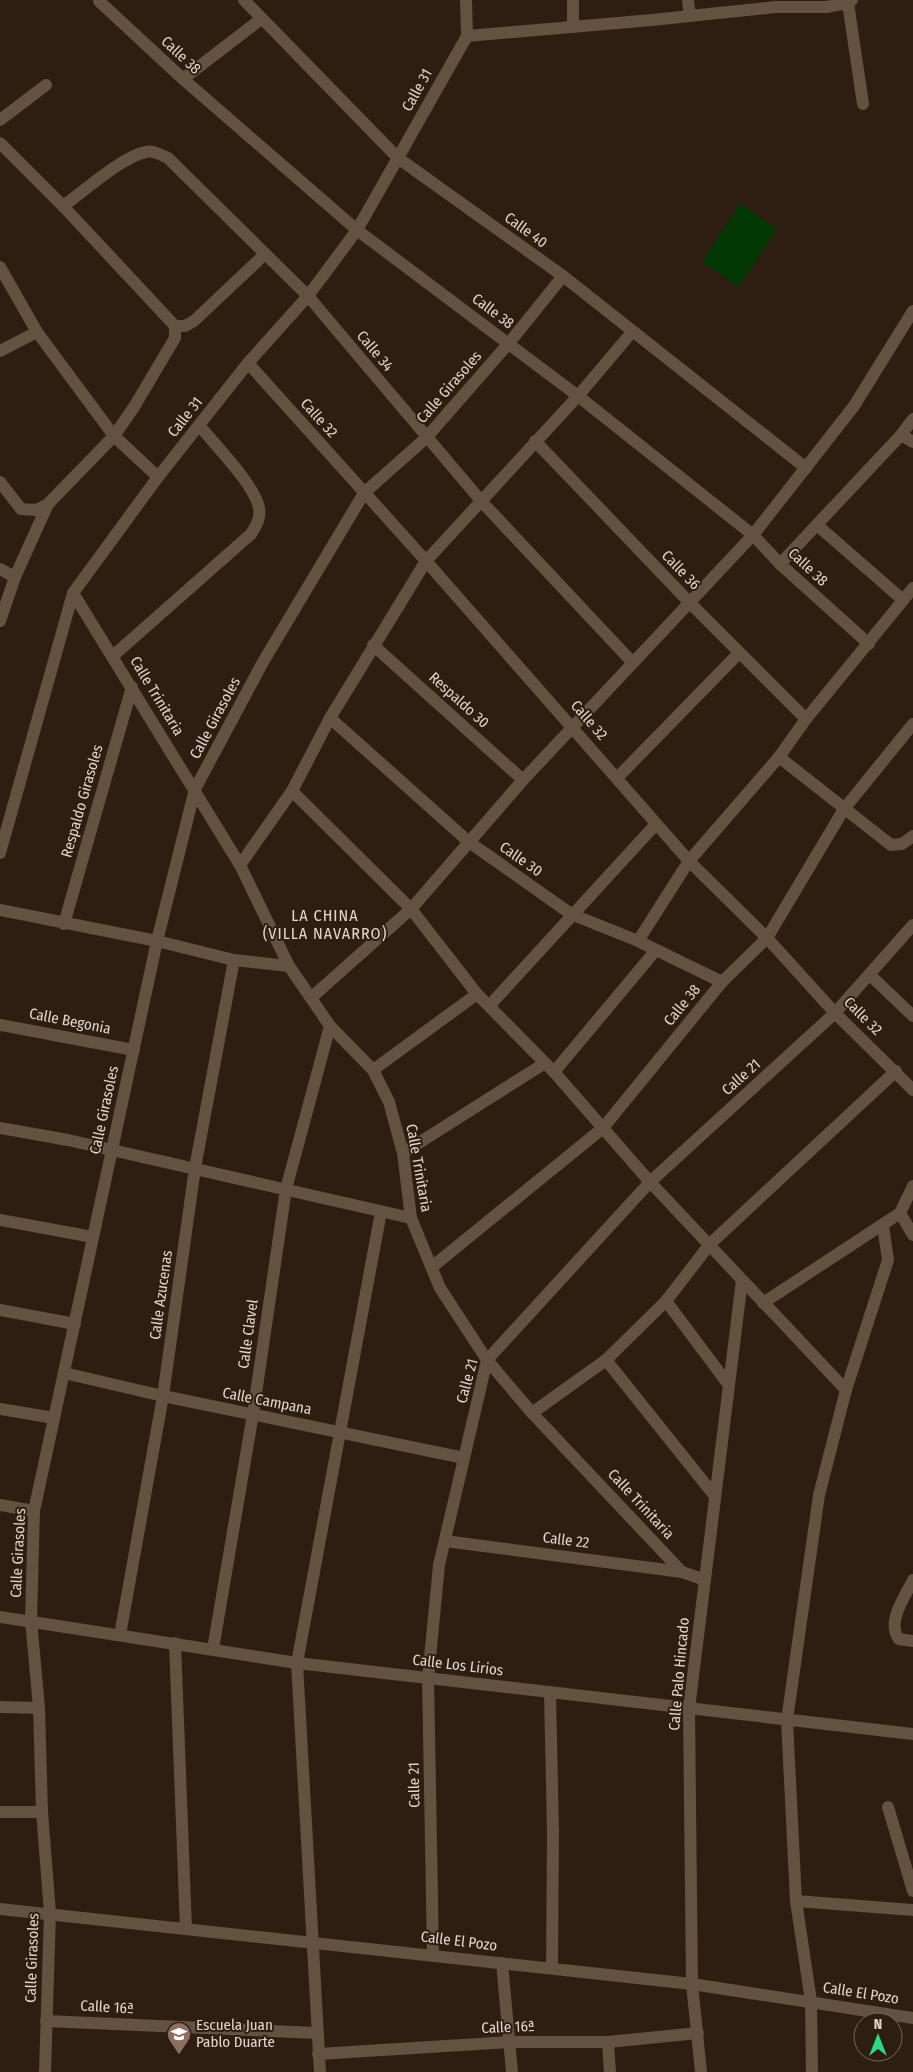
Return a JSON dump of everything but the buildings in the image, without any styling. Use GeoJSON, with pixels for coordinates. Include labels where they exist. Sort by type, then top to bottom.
{"type":"FeatureCollection","features":[{"type":"Feature","properties":{"kind":"street","name":"Calle 40"},"geometry":{"type":"LineString","coordinates":[[244,0],[398,158],[563,276],[806,468]]}},
{"type":"Feature","properties":{"kind":"street"},"geometry":{"type":"LineString","coordinates":[[466,0],[466,36],[690,16],[776,3],[826,7],[850,2],[863,104]]}},
{"type":"Feature","properties":{"kind":"street"},"geometry":{"type":"LineString","coordinates":[[573,0],[573,27]]}},
{"type":"Feature","properties":{"kind":"street"},"geometry":{"type":"LineString","coordinates":[[688,0],[690,16]]}},
{"type":"Feature","properties":{"kind":"street","name":"Calle 38"},"geometry":{"type":"LineString","coordinates":[[99,1],[183,79],[356,230],[578,396],[753,535],[780,564],[869,644]]}},
{"type":"Feature","properties":{"kind":"street"},"geometry":{"type":"LineString","coordinates":[[183,79],[261,19]]}},
{"type":"Feature","properties":{"kind":"street","name":"Calle 31"},"geometry":{"type":"LineString","coordinates":[[0,853],[73,593],[158,477],[248,363],[308,296],[356,230],[466,36]]}},
{"type":"Feature","properties":{"kind":"street"},"geometry":{"type":"LineString","coordinates":[[0,120],[46,85]]}},
{"type":"Feature","properties":{"kind":"street"},"geometry":{"type":"LineString","coordinates":[[0,143],[63,206],[175,326],[185,326],[194,321],[265,254]]}},
{"type":"Feature","properties":{"kind":"street","name":"Calle 34"},"geometry":{"type":"LineString","coordinates":[[63,206],[129,158],[146,151],[156,152],[168,158],[199,186],[308,296],[482,502],[633,663]]}},
{"type":"Feature","properties":{"kind":"street"},"geometry":{"type":"LineString","coordinates":[[0,267],[36,332],[114,436],[158,477]]}},
{"type":"Feature","properties":{"kind":"street","name":"Calle Girasoles"},"geometry":{"type":"LineString","coordinates":[[45,2072],[50,1913],[42,1812],[39,1708],[31,1620],[34,1511],[157,941],[195,789],[263,662],[364,494],[426,438],[509,343],[563,276]]}},
{"type":"Feature","properties":{"kind":"street"},"geometry":{"type":"LineString","coordinates":[[312,997],[410,909],[523,780],[753,535],[854,406],[913,311]]}},
{"type":"Feature","properties":{"kind":"street"},"geometry":{"type":"LineString","coordinates":[[0,482],[21,509],[36,510],[48,504],[114,436],[134,407],[175,338],[175,326]]}},
{"type":"Feature","properties":{"kind":"street"},"geometry":{"type":"LineString","coordinates":[[0,351],[36,332]]}},
{"type":"Feature","properties":{"kind":"street"},"geometry":{"type":"LineString","coordinates":[[240,865],[292,791],[330,718],[426,561],[578,396],[632,332]]}},
{"type":"Feature","properties":{"kind":"street","name":"Calle 32"},"geometry":{"type":"LineString","coordinates":[[248,363],[426,561],[689,861],[767,938],[835,1013],[896,1071],[913,1090]]}},
{"type":"Feature","properties":{"kind":"street"},"geometry":{"type":"LineString","coordinates":[[780,564],[901,435],[913,419]]}},
{"type":"Feature","properties":{"kind":"street"},"geometry":{"type":"LineString","coordinates":[[114,655],[244,540],[258,524],[260,509],[248,485],[199,426]]}},
{"type":"Feature","properties":{"kind":"street"},"geometry":{"type":"LineString","coordinates":[[901,435],[913,442]]}},
{"type":"Feature","properties":{"kind":"street","name":"Calle 36"},"geometry":{"type":"LineString","coordinates":[[535,441],[690,603],[806,719]]}},
{"type":"Feature","properties":{"kind":"street"},"geometry":{"type":"LineString","coordinates":[[0,621],[15,577],[48,504]]}},
{"type":"Feature","properties":{"kind":"street"},"geometry":{"type":"LineString","coordinates":[[817,525],[903,600]]}},
{"type":"Feature","properties":{"kind":"street"},"geometry":{"type":"LineString","coordinates":[[0,570],[15,577]]}},
{"type":"Feature","properties":{"kind":"street"},"geometry":{"type":"LineString","coordinates":[[638,941],[689,861],[779,757],[806,719],[913,588]]}},
{"type":"Feature","properties":{"kind":"street","name":"Calle Trinitaria"},"geometry":{"type":"LineString","coordinates":[[73,593],[114,655],[240,865],[289,966],[330,1026],[373,1070],[389,1102],[403,1153],[411,1218],[440,1288],[487,1360],[532,1413],[682,1572],[705,1580]]}},
{"type":"Feature","properties":{"kind":"street","name":"Respaldo 30"},"geometry":{"type":"LineString","coordinates":[[373,646],[523,780]]}},
{"type":"Feature","properties":{"kind":"street"},"geometry":{"type":"LineString","coordinates":[[617,778],[739,653]]}},
{"type":"Feature","properties":{"kind":"street","name":"Respaldo Girasoles"},"geometry":{"type":"LineString","coordinates":[[64,924],[132,686]]}},
{"type":"Feature","properties":{"kind":"street","name":"Calle 30"},"geometry":{"type":"LineString","coordinates":[[330,718],[469,842],[571,914],[638,941],[722,982]]}},
{"type":"Feature","properties":{"kind":"street","name":"Calle 38"},"geometry":{"type":"LineString","coordinates":[[432,1267],[603,1128],[722,982],[767,938],[844,809],[913,724]]}},
{"type":"Feature","properties":{"kind":"street"},"geometry":{"type":"LineString","coordinates":[[779,757],[891,845],[902,844],[913,836]]}},
{"type":"Feature","properties":{"kind":"street"},"geometry":{"type":"LineString","coordinates":[[292,791],[410,909],[476,994],[490,1005],[550,1067],[650,1182],[846,1390]]}},
{"type":"Feature","properties":{"kind":"street"},"geometry":{"type":"LineString","coordinates":[[490,1005],[571,914],[656,824]]}},
{"type":"Feature","properties":{"kind":"street"},"geometry":{"type":"LineString","coordinates":[[0,910],[157,941],[234,960],[289,966]]}},
{"type":"Feature","properties":{"kind":"street","name":"Calle 21"},"geometry":{"type":"LineString","coordinates":[[433,1954],[428,1678],[439,1565],[487,1360],[650,1182],[835,1013],[913,925]]}},
{"type":"Feature","properties":{"kind":"street"},"geometry":{"type":"LineString","coordinates":[[403,1153],[550,1067],[656,950]]}},
{"type":"Feature","properties":{"kind":"street","name":"Calle Azucenas"},"geometry":{"type":"LineString","coordinates":[[120,1635],[163,1396],[195,1168],[234,960]]}},
{"type":"Feature","properties":{"kind":"street"},"geometry":{"type":"LineString","coordinates":[[870,975],[913,1016]]}},
{"type":"Feature","properties":{"kind":"street"},"geometry":{"type":"LineString","coordinates":[[373,1070],[476,994]]}},
{"type":"Feature","properties":{"kind":"street","name":"Calle Begonia"},"geometry":{"type":"LineString","coordinates":[[0,1025],[134,1050]]}},
{"type":"Feature","properties":{"kind":"street","name":"Calle Clavel"},"geometry":{"type":"LineString","coordinates":[[212,1649],[253,1414],[286,1189],[330,1026]]}},
{"type":"Feature","properties":{"kind":"street"},"geometry":{"type":"LineString","coordinates":[[532,1413],[606,1360],[666,1301],[710,1244],[896,1071]]}},
{"type":"Feature","properties":{"kind":"street"},"geometry":{"type":"LineString","coordinates":[[0,1128],[195,1168],[411,1218]]}},
{"type":"Feature","properties":{"kind":"street"},"geometry":{"type":"LineString","coordinates":[[763,1303],[900,1214],[913,1186]]}},
{"type":"Feature","properties":{"kind":"street"},"geometry":{"type":"LineString","coordinates":[[320,2072],[297,1663],[381,1212]]}},
{"type":"Feature","properties":{"kind":"street"},"geometry":{"type":"LineString","coordinates":[[900,1214],[913,1235]]}},
{"type":"Feature","properties":{"kind":"street"},"geometry":{"type":"LineString","coordinates":[[0,1220],[94,1237]]}},
{"type":"Feature","properties":{"kind":"street"},"geometry":{"type":"LineString","coordinates":[[812,2072],[812,2001],[796,1901],[787,1720],[819,1495],[846,1390],[888,1260],[883,1226]]}},
{"type":"Feature","properties":{"kind":"street","name":"Calle Palo Hincado"},"geometry":{"type":"LineString","coordinates":[[701,2072],[692,1984],[689,1709],[742,1280]]}},
{"type":"Feature","properties":{"kind":"street"},"geometry":{"type":"LineString","coordinates":[[666,1301],[728,1384]]}},
{"type":"Feature","properties":{"kind":"street"},"geometry":{"type":"LineString","coordinates":[[0,1310],[75,1324]]}},
{"type":"Feature","properties":{"kind":"street"},"geometry":{"type":"LineString","coordinates":[[606,1360],[714,1495]]}},
{"type":"Feature","properties":{"kind":"street","name":"Calle Campana"},"geometry":{"type":"LineString","coordinates":[[64,1373],[163,1396],[464,1458]]}},
{"type":"Feature","properties":{"kind":"street"},"geometry":{"type":"LineString","coordinates":[[0,1409],[54,1418]]}},
{"type":"Feature","properties":{"kind":"street"},"geometry":{"type":"LineString","coordinates":[[0,1505],[34,1511]]}},
{"type":"Feature","properties":{"kind":"street","name":"Calle 22"},"geometry":{"type":"LineString","coordinates":[[445,1541],[682,1572]]}},
{"type":"Feature","properties":{"kind":"street"},"geometry":{"type":"LineString","coordinates":[[913,1580],[894,1622],[893,1632],[899,1639],[913,1641]]}},
{"type":"Feature","properties":{"kind":"street","name":"Calle Los Lirios"},"geometry":{"type":"LineString","coordinates":[[0,1617],[31,1620],[297,1663],[913,1734]]}},
{"type":"Feature","properties":{"kind":"street"},"geometry":{"type":"LineString","coordinates":[[175,1643],[186,1929]]}},
{"type":"Feature","properties":{"kind":"street"},"geometry":{"type":"LineString","coordinates":[[550,1692],[553,1832],[552,1968]]}},
{"type":"Feature","properties":{"kind":"street"},"geometry":{"type":"LineString","coordinates":[[0,1708],[39,1708]]}},
{"type":"Feature","properties":{"kind":"street"},"geometry":{"type":"LineString","coordinates":[[888,1807],[913,1892]]}},
{"type":"Feature","properties":{"kind":"street"},"geometry":{"type":"LineString","coordinates":[[0,1812],[42,1812]]}},
{"type":"Feature","properties":{"kind":"street"},"geometry":{"type":"LineString","coordinates":[[796,1901],[913,1910]]}},
{"type":"Feature","properties":{"kind":"street","name":"Calle El Pozo"},"geometry":{"type":"LineString","coordinates":[[0,1909],[433,1954],[692,1984],[913,2018]]}},
{"type":"Feature","properties":{"kind":"street"},"geometry":{"type":"LineString","coordinates":[[502,1963],[512,2072]]}},
{"type":"Feature","properties":{"kind":"street","name":"Calle 16ª"},"geometry":{"type":"LineString","coordinates":[[46,2021],[317,2034]]}},
{"type":"Feature","properties":{"kind":"street","name":"Calle 16ª"},"geometry":{"type":"LineString","coordinates":[[318,2054],[510,2042],[608,2042],[698,2034]]}},
{"type":"Feature","properties":{"kind":"street"},"geometry":{"type":"LineString","coordinates":[[608,2042],[610,2072]]}},
{"type":"Feature","properties":{"kind":"green space"},"geometry":{"type":"Polygon","coordinates":[[[740,204],[777,229],[739,287],[702,262],[740,204]]]}},
{"type":"Feature","properties":{"kind":"place","name":"Escuela Juan Pablo Duarte"},"geometry":{"type":"Point","coordinates":[179,2055]}},
{"type":"Feature","properties":{"kind":"district","name":"LA CHINA (VILLA NAVARRO)"},"geometry":{"type":"Point","coordinates":[325,924]}}]}
